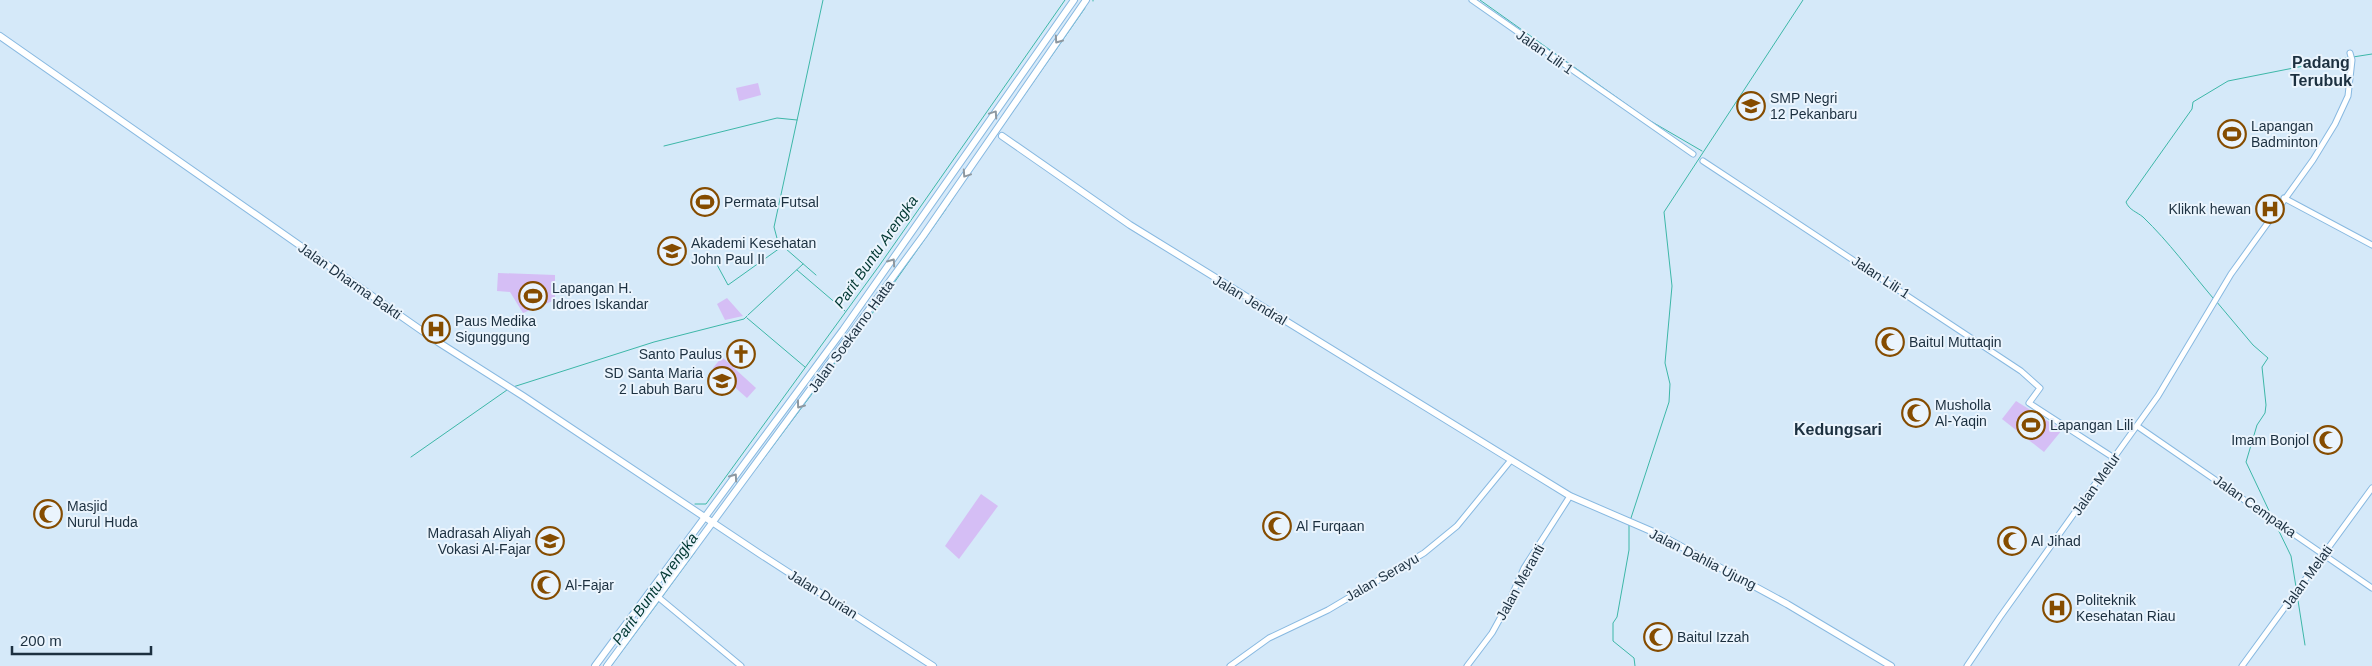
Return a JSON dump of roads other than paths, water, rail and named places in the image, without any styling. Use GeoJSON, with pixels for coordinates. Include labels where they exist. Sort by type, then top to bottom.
{"type":"FeatureCollection","features":[{"type":"Feature","properties":{"kind":"main road","name":"Jalan Soekarno Hatta"},"geometry":{"type":"LineString","coordinates":[[595,666],[915,230],[1074,0]]}},
{"type":"Feature","properties":{"kind":"main road","name":"Jalan Soekarno Hatta"},"geometry":{"type":"LineString","coordinates":[[607,666],[659,598],[998,133],[1086,0]]}},
{"type":"Feature","properties":{"kind":"main road","name":"Jalan Dharma Bakti"},"geometry":{"type":"LineString","coordinates":[[0,36],[438,342],[507,385],[714,522]]}},
{"type":"Feature","properties":{"kind":"main road","name":"Jalan Jendral"},"geometry":{"type":"LineString","coordinates":[[998,133],[1144,234],[1511,460]]}},
{"type":"Feature","properties":{"kind":"main road"},"geometry":{"type":"LineString","coordinates":[[915,230],[923,236]]}},
{"type":"Feature","properties":{"kind":"main road","name":"Jalan Dahlia Ujung"},"geometry":{"type":"LineString","coordinates":[[1511,460],[1570,496],[1658,534],[1754,585],[1891,666]]}},
{"type":"Feature","properties":{"kind":"main road"},"geometry":{"type":"LineString","coordinates":[[691,507],[711,510]]}},
{"type":"Feature","properties":{"kind":"main road","name":"Jalan Durian"},"geometry":{"type":"LineString","coordinates":[[714,522],[933,666]]}},
{"type":"Feature","properties":{"kind":"street","name":"Jalan Lili 1"},"geometry":{"type":"LineString","coordinates":[[1472,0],[1693,154]]}},
{"type":"Feature","properties":{"kind":"street","name":"Jalan Melur"},"geometry":{"type":"LineString","coordinates":[[1967,666],[2000,616],[2160,393],[2214,301],[2335,124],[2348,96],[2351,56]]}},
{"type":"Feature","properties":{"kind":"street","name":"Jalan Lili 1"},"geometry":{"type":"LineString","coordinates":[[1703,160],[2021,371],[2040,388],[2029,403],[2114,458]]}},
{"type":"Feature","properties":{"kind":"street"},"geometry":{"type":"LineString","coordinates":[[2284,198],[2372,245]]}},
{"type":"Feature","properties":{"kind":"street","name":"Jalan Cempaka"},"geometry":{"type":"LineString","coordinates":[[2137,426],[2372,588]]}},
{"type":"Feature","properties":{"kind":"street","name":"Jalan Serayu"},"geometry":{"type":"LineString","coordinates":[[1230,666],[1269,638],[1328,610],[1424,553],[1457,526],[1511,460]]}},
{"type":"Feature","properties":{"kind":"street","name":"Jalan Melati"},"geometry":{"type":"LineString","coordinates":[[2242,666],[2372,488]]}},
{"type":"Feature","properties":{"kind":"street","name":"Jalan Meranti"},"geometry":{"type":"LineString","coordinates":[[1467,666],[1492,633],[1508,604],[1524,568],[1570,496]]}},
{"type":"Feature","properties":{"kind":"street"},"geometry":{"type":"LineString","coordinates":[[659,598],[741,666]]}},
{"type":"Feature","properties":{"kind":"waterway"},"geometry":{"type":"LineString","coordinates":[[816,275],[778,242],[774,227],[823,0]]}},
{"type":"Feature","properties":{"kind":"waterway","name":"Parit Buntu Arengka"},"geometry":{"type":"LineString","coordinates":[[695,504],[706,504],[879,266],[1065,0]]}},
{"type":"Feature","properties":{"kind":"waterway"},"geometry":{"type":"LineString","coordinates":[[1480,0],[1647,119],[1702,151]]}},
{"type":"Feature","properties":{"kind":"waterway"},"geometry":{"type":"LineString","coordinates":[[1630,521],[1669,402],[1670,384],[1665,363],[1672,286],[1664,212],[1803,0]]}},
{"type":"Feature","properties":{"kind":"waterway","name":"Parit Buntu Arengka"},"geometry":{"type":"LineString","coordinates":[[995,137],[1085,8]]}},
{"type":"Feature","properties":{"kind":"waterway"},"geometry":{"type":"LineString","coordinates":[[2353,57],[2372,54]]}},
{"type":"Feature","properties":{"kind":"waterway"},"geometry":{"type":"LineString","coordinates":[[2213,298],[2162,236],[2143,217],[2133,211],[2126,202],[2192,109],[2193,102],[2228,81],[2349,57]]}},
{"type":"Feature","properties":{"kind":"waterway"},"geometry":{"type":"LineString","coordinates":[[664,146],[777,118],[797,120]]}},
{"type":"Feature","properties":{"kind":"waterway","name":"Parit Buntu Arengka"},"geometry":{"type":"LineString","coordinates":[[948,206],[959,189]]}},
{"type":"Feature","properties":{"kind":"waterway","name":"Parit Buntu Arengka"},"geometry":{"type":"LineString","coordinates":[[755,470],[877,307],[946,209]]}},
{"type":"Feature","properties":{"kind":"waterway"},"geometry":{"type":"LineString","coordinates":[[715,261],[728,285],[780,248],[779,243]]}},
{"type":"Feature","properties":{"kind":"waterway"},"geometry":{"type":"LineString","coordinates":[[748,315],[803,264]]}},
{"type":"Feature","properties":{"kind":"waterway"},"geometry":{"type":"LineString","coordinates":[[797,270],[845,311]]}},
{"type":"Feature","properties":{"kind":"waterway"},"geometry":{"type":"LineString","coordinates":[[2216,301],[2253,345],[2268,358],[2262,367],[2266,405],[2265,413],[2257,425],[2246,462],[2272,517]]}},
{"type":"Feature","properties":{"kind":"waterway"},"geometry":{"type":"LineString","coordinates":[[513,387],[654,342],[744,319],[747,316]]}},
{"type":"Feature","properties":{"kind":"waterway"},"geometry":{"type":"LineString","coordinates":[[747,318],[805,367]]}},
{"type":"Feature","properties":{"kind":"waterway"},"geometry":{"type":"LineString","coordinates":[[411,457],[507,390]]}},
{"type":"Feature","properties":{"kind":"waterway"},"geometry":{"type":"LineString","coordinates":[[1629,524],[1629,550],[1617,617],[1613,623],[1613,641],[1634,658],[1635,666]]}},
{"type":"Feature","properties":{"kind":"waterway"},"geometry":{"type":"LineString","coordinates":[[2276,525],[2291,556],[2296,587]]}},
{"type":"Feature","properties":{"kind":"waterway","name":"Parit Buntu Arengka"},"geometry":{"type":"LineString","coordinates":[[662,597],[695,552]]}},
{"type":"Feature","properties":{"kind":"waterway"},"geometry":{"type":"LineString","coordinates":[[2297,594],[2305,645]]}},
{"type":"Feature","properties":{"kind":"waterway","name":"Parit Buntu Arengka"},"geometry":{"type":"LineString","coordinates":[[611,666],[660,600]]}},
{"type":"Feature","properties":{"kind":"place","name":"SMP Negri 12 Pekanbaru"},"geometry":{"type":"Point","coordinates":[1751,106]}},
{"type":"Feature","properties":{"kind":"place","name":"Lapangan Badminton"},"geometry":{"type":"Point","coordinates":[2232,134]}},
{"type":"Feature","properties":{"kind":"place","name":"Permata Futsal"},"geometry":{"type":"Point","coordinates":[705,202]}},
{"type":"Feature","properties":{"kind":"place","name":"Kliknk hewan"},"geometry":{"type":"Point","coordinates":[2270,209]}},
{"type":"Feature","properties":{"kind":"place","name":"Akademi Kesehatan John Paul II"},"geometry":{"type":"Point","coordinates":[672,251]}},
{"type":"Feature","properties":{"kind":"place","name":"Lapangan H. Idroes Iskandar"},"geometry":{"type":"Point","coordinates":[533,296]}},
{"type":"Feature","properties":{"kind":"place","name":"Paus Medika Sigunggung"},"geometry":{"type":"Point","coordinates":[436,329]}},
{"type":"Feature","properties":{"kind":"place","name":"Baitul Muttaqin"},"geometry":{"type":"Point","coordinates":[1890,342]}},
{"type":"Feature","properties":{"kind":"place","name":"Santo Paulus"},"geometry":{"type":"Point","coordinates":[741,354]}},
{"type":"Feature","properties":{"kind":"place","name":"SD Santa Maria 2 Labuh Baru"},"geometry":{"type":"Point","coordinates":[722,381]}},
{"type":"Feature","properties":{"kind":"place","name":"Musholla Al-Yaqin"},"geometry":{"type":"Point","coordinates":[1916,413]}},
{"type":"Feature","properties":{"kind":"place","name":"Lapangan Lili"},"geometry":{"type":"Point","coordinates":[2031,425]}},
{"type":"Feature","properties":{"kind":"place","name":"Imam Bonjol"},"geometry":{"type":"Point","coordinates":[2328,440]}},
{"type":"Feature","properties":{"kind":"place","name":"Masjid Nurul Huda"},"geometry":{"type":"Point","coordinates":[48,514]}},
{"type":"Feature","properties":{"kind":"place","name":"Al Furqaan"},"geometry":{"type":"Point","coordinates":[1277,526]}},
{"type":"Feature","properties":{"kind":"place","name":"Madrasah Aliyah Vokasi Al-Fajar"},"geometry":{"type":"Point","coordinates":[550,541]}},
{"type":"Feature","properties":{"kind":"place","name":"Al Jihad"},"geometry":{"type":"Point","coordinates":[2012,541]}},
{"type":"Feature","properties":{"kind":"place","name":"Al-Fajar"},"geometry":{"type":"Point","coordinates":[546,585]}},
{"type":"Feature","properties":{"kind":"place","name":"Politeknik Kesehatan Riau"},"geometry":{"type":"Point","coordinates":[2057,608]}},
{"type":"Feature","properties":{"kind":"place","name":"Baitul Izzah"},"geometry":{"type":"Point","coordinates":[1658,637]}},
{"type":"Feature","properties":{"kind":"district","name":"Padang Terubuk"},"geometry":{"type":"Point","coordinates":[2321,71]}},
{"type":"Feature","properties":{"kind":"district","name":"Kedungsari"},"geometry":{"type":"Point","coordinates":[1838,429]}}]}
